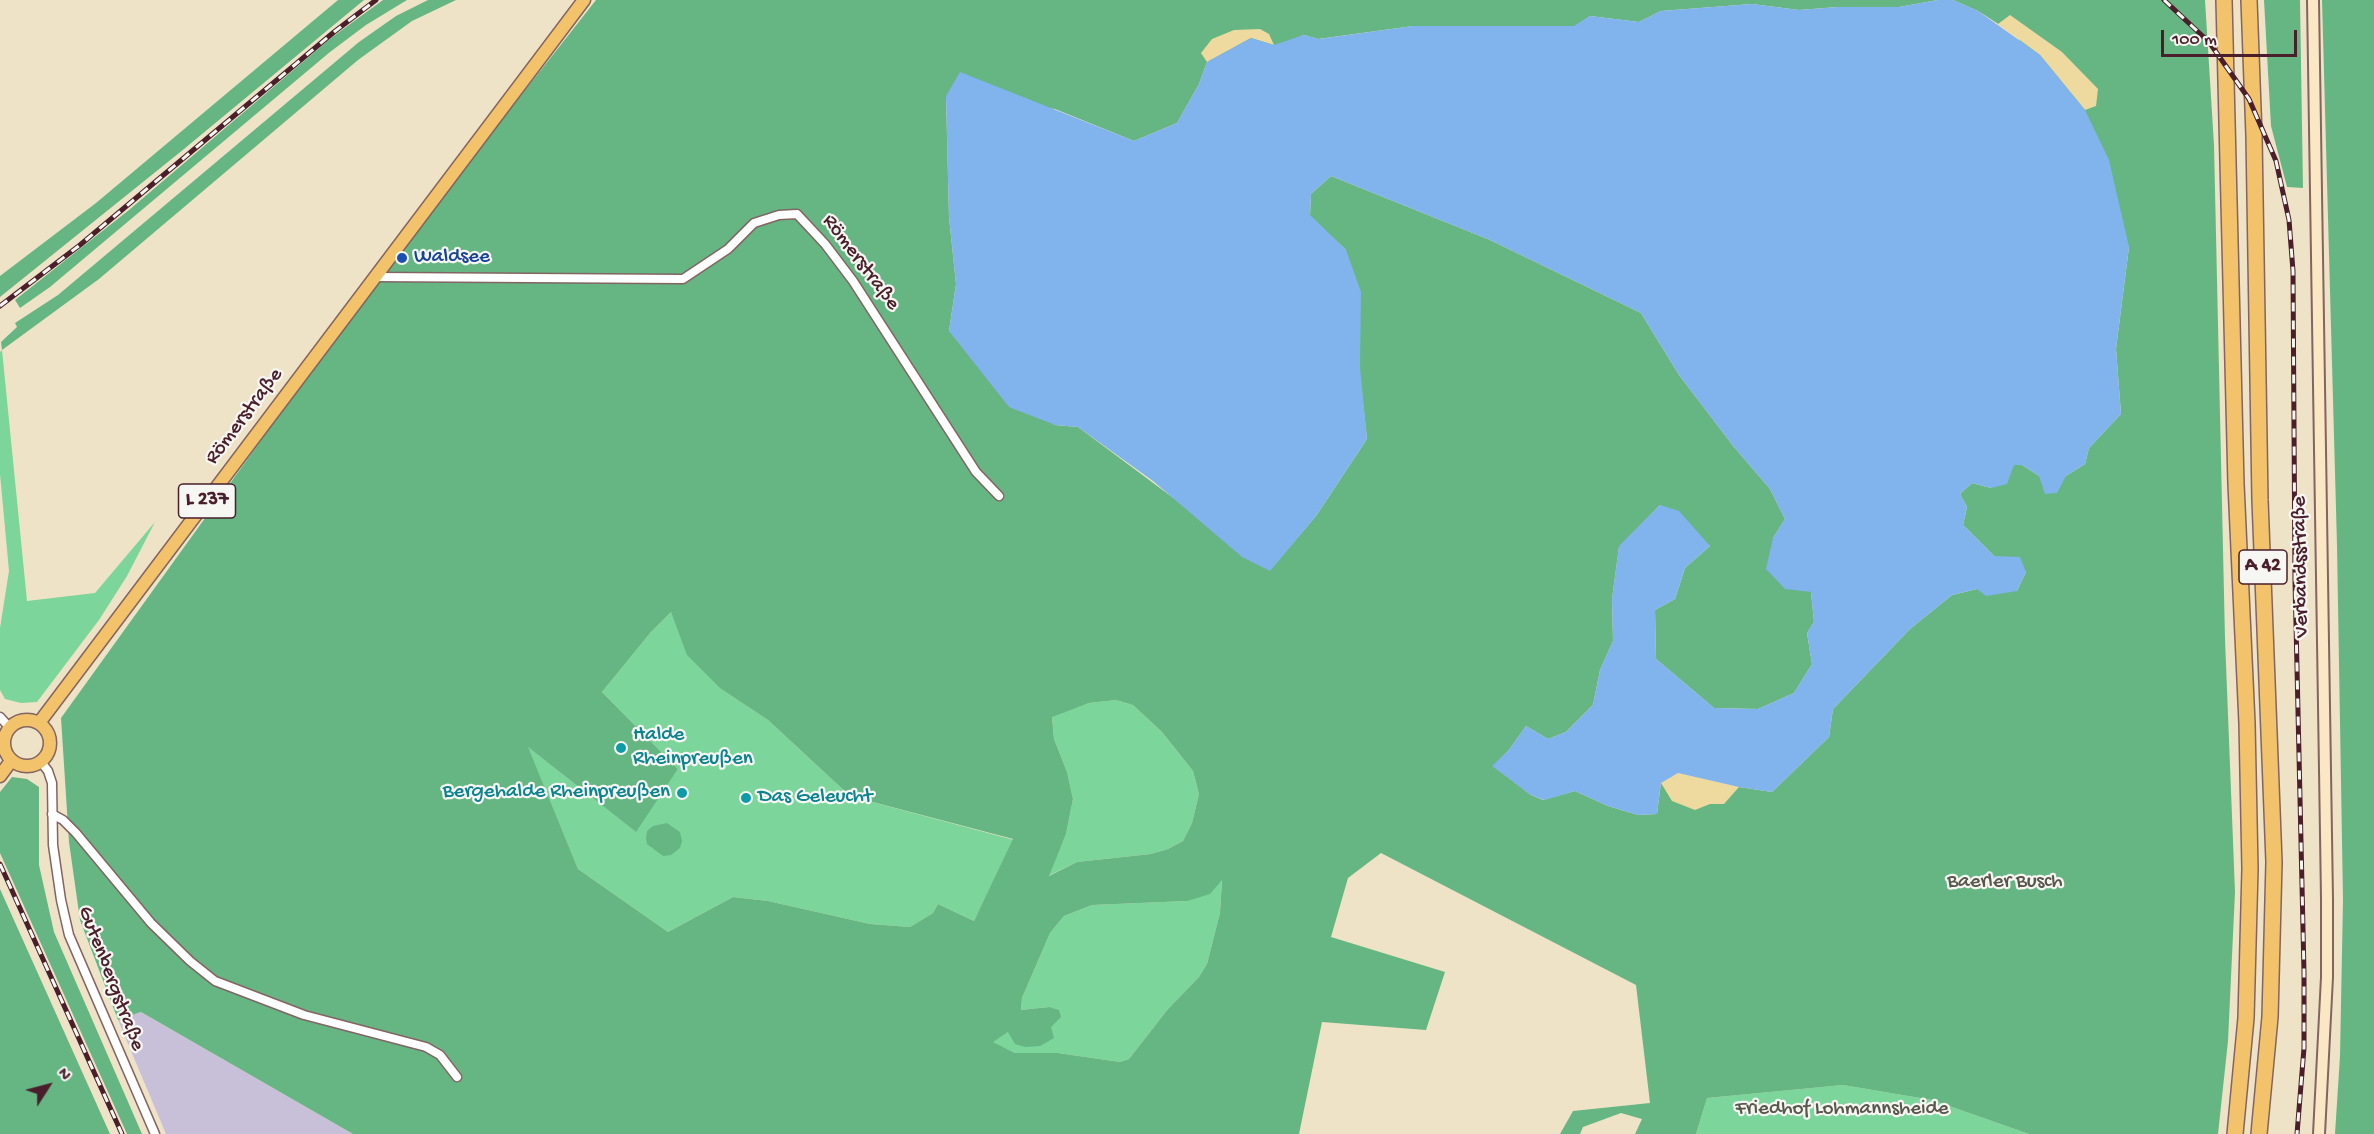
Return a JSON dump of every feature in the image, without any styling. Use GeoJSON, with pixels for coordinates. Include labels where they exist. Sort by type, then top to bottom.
{"type":"FeatureCollection","features":[{"type":"Feature","properties":{"kind":"highway","name":"A 42"},"geometry":{"type":"LineString","coordinates":[[2224,0],[2236,484],[2247,723],[2250,869],[2246,1018],[2235,1134]]}},
{"type":"Feature","properties":{"kind":"highway","name":"A 42"},"geometry":{"type":"LineString","coordinates":[[2249,0],[2254,136],[2260,500],[2274,862],[2270,1017],[2259,1134]]}},
{"type":"Feature","properties":{"kind":"main road","name":"Römerstraße"},"geometry":{"type":"LineString","coordinates":[[39,723],[584,0]]}},
{"type":"Feature","properties":{"kind":"main road","name":"Verbandsstraße"},"geometry":{"type":"LineString","coordinates":[[2313,0],[2327,898],[2327,977],[2319,1134]]}},
{"type":"Feature","properties":{"kind":"main road"},"geometry":{"type":"LineString","coordinates":[[21,721],[39,723],[45,729],[50,743],[46,756],[36,765],[23,766],[11,761],[3,741],[9,727],[21,721]]}},
{"type":"Feature","properties":{"kind":"main road"},"geometry":{"type":"LineString","coordinates":[[0,776],[11,761]]}},
{"type":"Feature","properties":{"kind":"street","name":"Römerstraße"},"geometry":{"type":"LineString","coordinates":[[374,277],[683,279],[728,249],[754,223],[780,215],[797,214],[825,244],[853,280],[976,472],[999,496]]}},
{"type":"Feature","properties":{"kind":"street"},"geometry":{"type":"LineString","coordinates":[[0,717],[9,727]]}},
{"type":"Feature","properties":{"kind":"street","name":"Gutenbergstraße"},"geometry":{"type":"LineString","coordinates":[[41,762],[48,771],[52,783],[54,855],[69,936],[155,1134]]}},
{"type":"Feature","properties":{"kind":"street"},"geometry":{"type":"LineString","coordinates":[[52,814],[63,820],[76,833],[151,923],[190,961],[215,981],[304,1016],[426,1047],[440,1055],[457,1077]]}},
{"type":"Feature","properties":{"kind":"shaded area"},"geometry":{"type":"Polygon","coordinates":[[[141,1012],[353,1134],[166,1134],[118,1020],[141,1012]]]}},
{"type":"Feature","properties":{"kind":"green space"},"geometry":{"type":"Polygon","coordinates":[[[338,0],[364,0],[0,297],[0,276],[96,203],[338,0]]]}},
{"type":"Feature","properties":{"kind":"green space"},"geometry":{"type":"Polygon","coordinates":[[[383,0],[407,0],[366,25],[330,52],[50,287],[20,308],[15,300],[129,210],[331,38],[383,0]]]}},
{"type":"Feature","properties":{"kind":"green space"},"geometry":{"type":"Polygon","coordinates":[[[428,0],[456,0],[412,21],[358,60],[99,279],[2,350],[1,342],[17,327],[15,323],[58,295],[359,42],[396,16],[428,0]]]}},
{"type":"Feature","properties":{"kind":"green space","name":"Baerler Busch"},"geometry":{"type":"Polygon","coordinates":[[[596,0],[1938,0],[1899,7],[1838,7],[1799,10],[1752,4],[1661,11],[1639,22],[1590,16],[1575,26],[1413,26],[1318,39],[1304,35],[1281,44],[1207,62],[1199,84],[1177,123],[1134,141],[1055,109],[946,96],[949,217],[956,284],[949,331],[1055,425],[1078,427],[1270,570],[1316,516],[1367,439],[1346,250],[1310,216],[1311,194],[1331,176],[1490,240],[1641,313],[1679,375],[1734,447],[1770,489],[1785,519],[1773,538],[1811,592],[1814,622],[1807,633],[1812,664],[1794,693],[1758,709],[1714,708],[1656,659],[1655,610],[1675,599],[1685,568],[1710,546],[1660,505],[1619,547],[1612,599],[1613,641],[1600,670],[1593,705],[1566,732],[1548,739],[1526,726],[1509,750],[1493,766],[1531,795],[1543,800],[1575,791],[1608,806],[1638,815],[1657,814],[1661,783],[1739,787],[1772,792],[1829,737],[1833,709],[1910,629],[1952,595],[1977,589],[2017,591],[2026,572],[1994,556],[1963,525],[1967,507],[1960,494],[1972,483],[1991,488],[2014,465],[2022,465],[2039,476],[2066,476],[2085,464],[2089,448],[2121,414],[2116,349],[2129,247],[2017,36],[1978,11],[1953,0],[2205,0],[2214,145],[2225,639],[2235,892],[2228,1041],[2218,1134],[2029,1134],[1932,1100],[1843,1085],[1707,1098],[1696,1134],[1635,1134],[1642,1119],[1621,1113],[1583,1127],[1580,1134],[1560,1134],[1573,1111],[1650,1103],[1636,985],[1381,853],[1348,878],[1331,937],[1445,972],[1426,1030],[1322,1022],[1299,1134],[353,1134],[141,1012],[118,1020],[80,920],[69,842],[61,718],[383,271],[596,0]],[[671,612],[651,632],[602,692],[678,769],[636,832],[528,747],[578,869],[668,932],[733,897],[768,901],[870,924],[910,927],[933,913],[938,904],[974,921],[1013,839],[850,796],[768,720],[721,689],[687,655],[671,612]],[[1116,700],[1089,703],[1052,717],[1054,739],[1067,772],[1073,799],[1066,834],[1049,876],[1077,862],[1151,854],[1183,841],[1192,823],[1199,794],[1193,771],[1162,732],[1133,705],[1116,700]],[[1222,880],[1210,894],[1187,901],[1092,905],[1064,916],[1050,933],[1022,998],[1021,1010],[1049,1007],[1059,1010],[1061,1017],[1051,1027],[1054,1038],[1040,1046],[1025,1047],[1015,1044],[1008,1032],[993,1042],[1015,1053],[1058,1053],[1120,1062],[1129,1059],[1168,1009],[1199,977],[1207,964],[1220,913],[1222,880]]]}},
{"type":"Feature","properties":{"kind":"green space"},"geometry":{"type":"Polygon","coordinates":[[[2264,0],[2300,0],[2303,188],[2287,187],[2271,126],[2264,0]]]}},
{"type":"Feature","properties":{"kind":"green space"},"geometry":{"type":"Polygon","coordinates":[[[2322,0],[2374,0],[2374,1134],[2335,1134],[2340,1056],[2343,900],[2337,545],[2322,0]]]}},
{"type":"Feature","properties":{"kind":"green space"},"geometry":{"type":"Polygon","coordinates":[[[2,350],[27,601],[95,593],[155,522],[127,576],[99,620],[37,702],[21,703],[5,699],[0,690],[0,628],[9,571],[0,474],[0,352],[2,350]]]}},
{"type":"Feature","properties":{"kind":"green space"},"geometry":{"type":"Polygon","coordinates":[[[671,612],[721,689],[768,720],[850,796],[1014,840],[974,921],[938,904],[933,913],[910,927],[870,924],[768,901],[733,897],[668,932],[578,869],[527,746],[635,831],[678,769],[602,692],[651,632],[671,612]]]}},
{"type":"Feature","properties":{"kind":"green space"},"geometry":{"type":"Polygon","coordinates":[[[1116,700],[1133,705],[1162,732],[1193,771],[1199,794],[1192,823],[1183,841],[1168,849],[1151,854],[1077,862],[1048,876],[1066,834],[1073,799],[1067,772],[1054,739],[1052,716],[1089,703],[1116,700]]]}},
{"type":"Feature","properties":{"kind":"green space"},"geometry":{"type":"Polygon","coordinates":[[[12,777],[27,779],[39,787],[39,865],[54,932],[142,1134],[127,1134],[0,853],[0,792],[12,777]]]}},
{"type":"Feature","properties":{"kind":"green space"},"geometry":{"type":"Polygon","coordinates":[[[667,823],[680,832],[682,841],[680,848],[671,855],[663,856],[647,844],[646,838],[647,831],[653,826],[667,823]]]}},
{"type":"Feature","properties":{"kind":"green space"},"geometry":{"type":"Polygon","coordinates":[[[1222,879],[1220,913],[1207,964],[1199,977],[1168,1009],[1129,1059],[1120,1062],[1058,1053],[1015,1053],[992,1042],[1008,1032],[1051,1027],[1049,1007],[1021,1010],[1022,998],[1050,933],[1064,916],[1092,905],[1187,901],[1222,879]]]}},
{"type":"Feature","properties":{"kind":"green space"},"geometry":{"type":"Polygon","coordinates":[[[0,889],[110,1134],[0,1134],[0,889]]]}},
{"type":"Feature","properties":{"kind":"green space","name":"Friedhof Lohmannsheide"},"geometry":{"type":"Polygon","coordinates":[[[1843,1085],[1932,1100],[2029,1134],[1696,1134],[1707,1098],[1843,1085]]]}},
{"type":"Feature","properties":{"kind":"sand"},"geometry":{"type":"Polygon","coordinates":[[[2010,15],[2062,52],[2098,89],[2096,106],[2085,110],[2040,55],[1998,24],[2010,15]]]}},
{"type":"Feature","properties":{"kind":"sand"},"geometry":{"type":"Polygon","coordinates":[[[1260,29],[1269,34],[1274,45],[1251,38],[1207,62],[1201,53],[1212,39],[1234,30],[1260,29]]]}},
{"type":"Feature","properties":{"kind":"sand"},"geometry":{"type":"Polygon","coordinates":[[[1678,773],[1739,787],[1724,804],[1710,804],[1695,810],[1672,801],[1661,783],[1678,773]]]}},
{"type":"Feature","properties":{"kind":"water"},"geometry":{"type":"Polygon","coordinates":[[[1938,0],[1953,0],[1978,11],[2040,55],[2085,110],[2109,160],[2129,247],[2116,349],[2121,414],[2089,448],[2085,464],[2066,476],[2057,493],[2045,494],[2039,476],[2022,465],[2014,465],[2007,484],[1991,488],[1972,483],[1960,494],[1967,507],[1963,525],[1994,556],[2020,557],[2026,572],[2017,591],[1986,596],[1977,589],[1952,595],[1910,629],[1833,709],[1829,737],[1772,792],[1678,773],[1661,783],[1657,814],[1638,815],[1608,806],[1575,791],[1544,800],[1531,795],[1492,766],[1509,750],[1526,726],[1548,739],[1566,732],[1593,705],[1600,670],[1613,641],[1612,599],[1619,546],[1660,505],[1679,511],[1710,546],[1685,568],[1675,599],[1655,610],[1656,659],[1714,708],[1758,709],[1794,693],[1812,664],[1807,633],[1814,622],[1811,592],[1785,589],[1766,569],[1773,538],[1785,519],[1770,489],[1734,447],[1679,375],[1641,313],[1490,240],[1331,176],[1311,194],[1310,215],[1346,250],[1361,292],[1360,367],[1367,439],[1316,516],[1270,571],[1242,557],[1153,481],[1078,427],[1055,425],[1009,407],[949,331],[956,284],[949,217],[946,96],[960,72],[1134,141],[1177,123],[1199,84],[1207,62],[1251,38],[1274,45],[1304,35],[1319,39],[1413,26],[1574,26],[1590,16],[1639,22],[1661,11],[1752,4],[1799,10],[1838,7],[1899,7],[1938,0]]]}},
{"type":"Feature","properties":{"kind":"railway"},"geometry":{"type":"LineString","coordinates":[[0,306],[80,245],[334,32],[376,0]]}},
{"type":"Feature","properties":{"kind":"railway"},"geometry":{"type":"LineString","coordinates":[[2164,0],[2209,42],[2249,99],[2276,161],[2289,220],[2293,271],[2295,581],[2304,972],[2304,1048],[2297,1134]]}},
{"type":"Feature","properties":{"kind":"railway"},"geometry":{"type":"LineString","coordinates":[[0,864],[122,1134]]}},
{"type":"Feature","properties":{"kind":"place","name":"Waldsee"},"geometry":{"type":"Point","coordinates":[402,258]}},
{"type":"Feature","properties":{"kind":"place","name":"Halde Rheinpreußen"},"geometry":{"type":"Point","coordinates":[621,748]}},
{"type":"Feature","properties":{"kind":"place","name":"Bergehalde Rheinpreußen"},"geometry":{"type":"Point","coordinates":[682,793]}},
{"type":"Feature","properties":{"kind":"place","name":"Das Geleucht"},"geometry":{"type":"Point","coordinates":[746,798]}}]}
